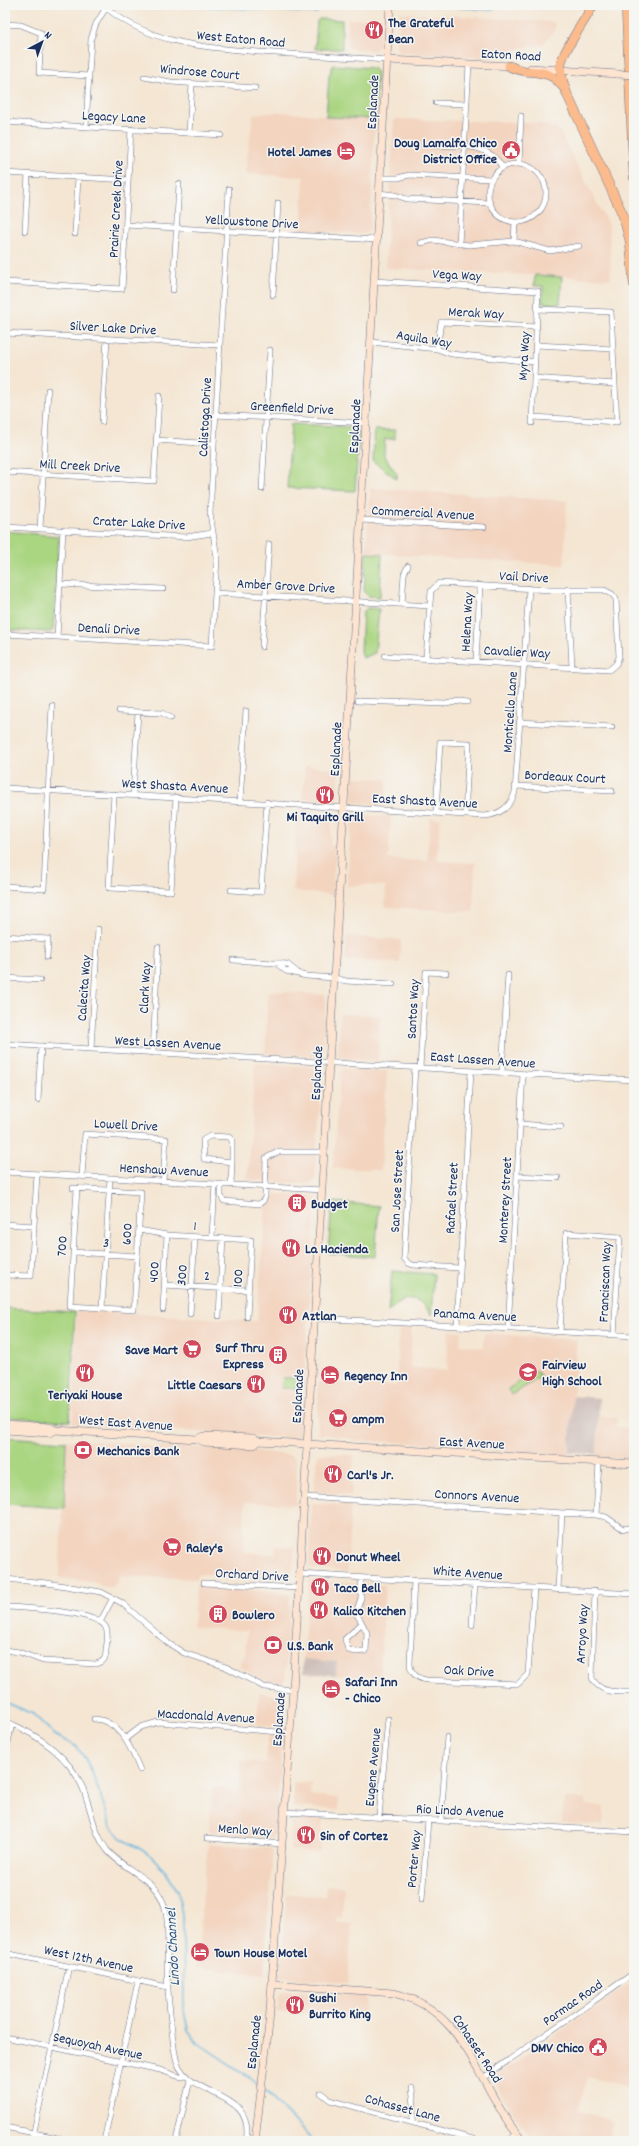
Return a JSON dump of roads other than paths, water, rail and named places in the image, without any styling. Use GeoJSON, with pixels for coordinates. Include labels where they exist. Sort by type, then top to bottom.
{"type":"FeatureCollection","features":[{"type":"Feature","properties":{"kind":"highway"},"geometry":{"type":"LineString","coordinates":[[567,94],[561,64],[565,54],[593,5]]}},
{"type":"Feature","properties":{"kind":"highway"},"geometry":{"type":"LineString","coordinates":[[626,5],[634,177]]}},
{"type":"Feature","properties":{"kind":"highway"},"geometry":{"type":"LineString","coordinates":[[509,66],[517,70],[550,75],[558,80],[567,94],[623,215],[628,234],[634,284]]}},
{"type":"Feature","properties":{"kind":"main road","name":"Esplanade"},"geometry":{"type":"LineString","coordinates":[[255,2141],[272,1984],[293,1690],[390,5]]}},
{"type":"Feature","properties":{"kind":"main road","name":"Eaton Road"},"geometry":{"type":"LineString","coordinates":[[387,60],[561,69],[634,75]]}},
{"type":"Feature","properties":{"kind":"main road","name":"West East Avenue"},"geometry":{"type":"LineString","coordinates":[[5,1424],[49,1427],[55,1430],[197,1439],[203,1442],[254,1445],[259,1441],[308,1444]]}},
{"type":"Feature","properties":{"kind":"main road","name":"West East Avenue"},"geometry":{"type":"LineString","coordinates":[[5,1430],[49,1433],[55,1430]]}},
{"type":"Feature","properties":{"kind":"main road","name":"East Avenue"},"geometry":{"type":"LineString","coordinates":[[308,1444],[634,1464]]}},
{"type":"Feature","properties":{"kind":"main road","name":"Cohasset Road"},"geometry":{"type":"LineString","coordinates":[[272,1984],[393,1993],[418,2000],[434,2010],[451,2025],[517,2134],[523,2141]]}},
{"type":"Feature","properties":{"kind":"street","name":"West Eaton Road"},"geometry":{"type":"LineString","coordinates":[[107,6],[142,31],[165,39],[190,45],[287,54],[387,60]]}},
{"type":"Feature","properties":{"kind":"street"},"geometry":{"type":"LineString","coordinates":[[86,127],[92,34],[107,6]]}},
{"type":"Feature","properties":{"kind":"street"},"geometry":{"type":"LineString","coordinates":[[5,24],[21,25],[41,33],[39,73],[89,76]]}},
{"type":"Feature","properties":{"kind":"street"},"geometry":{"type":"LineString","coordinates":[[459,244],[469,64]]}},
{"type":"Feature","properties":{"kind":"street","name":"Windrose Court"},"geometry":{"type":"LineString","coordinates":[[144,77],[192,84],[255,88]]}},
{"type":"Feature","properties":{"kind":"street"},"geometry":{"type":"LineString","coordinates":[[189,133],[192,84]]}},
{"type":"Feature","properties":{"kind":"street"},"geometry":{"type":"LineString","coordinates":[[436,103],[467,104]]}},
{"type":"Feature","properties":{"kind":"street"},"geometry":{"type":"LineString","coordinates":[[519,164],[522,116]]}},
{"type":"Feature","properties":{"kind":"street","name":"Legacy Lane"},"geometry":{"type":"LineString","coordinates":[[5,122],[221,135]]}},
{"type":"Feature","properties":{"kind":"street","name":"Prairie Creek Drive"},"geometry":{"type":"LineString","coordinates":[[5,282],[122,289],[131,130]]}},
{"type":"Feature","properties":{"kind":"street"},"geometry":{"type":"LineString","coordinates":[[428,145],[482,148],[490,152],[503,168]]}},
{"type":"Feature","properties":{"kind":"street"},"geometry":{"type":"LineString","coordinates":[[519,164],[531,168],[540,175],[545,185],[546,196],[542,208],[536,215],[525,221],[515,222],[500,216],[490,203],[488,190],[491,179],[503,168],[519,164]]}},
{"type":"Feature","properties":{"kind":"street"},"geometry":{"type":"LineString","coordinates":[[5,172],[128,180]]}},
{"type":"Feature","properties":{"kind":"street"},"geometry":{"type":"LineString","coordinates":[[25,231],[28,174]]}},
{"type":"Feature","properties":{"kind":"street"},"geometry":{"type":"LineString","coordinates":[[380,178],[398,178],[409,175],[491,179]]}},
{"type":"Feature","properties":{"kind":"street"},"geometry":{"type":"LineString","coordinates":[[75,234],[78,177]]}},
{"type":"Feature","properties":{"kind":"street"},"geometry":{"type":"LineString","coordinates":[[173,290],[179,184]]}},
{"type":"Feature","properties":{"kind":"street","name":"Calistoga Drive"},"geometry":{"type":"LineString","coordinates":[[212,646],[217,558],[210,517],[229,189]]}},
{"type":"Feature","properties":{"kind":"street"},"geometry":{"type":"LineString","coordinates":[[379,193],[395,195],[407,199],[490,203]]}},
{"type":"Feature","properties":{"kind":"street"},"geometry":{"type":"LineString","coordinates":[[273,296],[278,203]]}},
{"type":"Feature","properties":{"kind":"street"},"geometry":{"type":"LineString","coordinates":[[514,241],[515,222]]}},
{"type":"Feature","properties":{"kind":"street","name":"Yellowstone Drive"},"geometry":{"type":"LineString","coordinates":[[126,225],[377,240]]}},
{"type":"Feature","properties":{"kind":"street"},"geometry":{"type":"LineString","coordinates":[[421,243],[433,240],[459,244],[514,241],[526,243],[544,251],[579,246]]}},
{"type":"Feature","properties":{"kind":"street","name":"Vega Way"},"geometry":{"type":"LineString","coordinates":[[374,282],[538,291]]}},
{"type":"Feature","properties":{"kind":"street","name":"Myra Way"},"geometry":{"type":"LineString","coordinates":[[532,423],[538,291]]}},
{"type":"Feature","properties":{"kind":"street"},"geometry":{"type":"LineString","coordinates":[[533,416],[617,422],[611,312],[538,309]]}},
{"type":"Feature","properties":{"kind":"street","name":"Merak Way"},"geometry":{"type":"LineString","coordinates":[[437,349],[441,322],[537,327]]}},
{"type":"Feature","properties":{"kind":"street","name":"Silver Lake Drive"},"geometry":{"type":"LineString","coordinates":[[5,333],[220,345]]}},
{"type":"Feature","properties":{"kind":"street"},"geometry":{"type":"LineString","coordinates":[[102,422],[107,339]]}},
{"type":"Feature","properties":{"kind":"street","name":"Aquila Way"},"geometry":{"type":"LineString","coordinates":[[371,342],[437,349],[451,354],[535,362]]}},
{"type":"Feature","properties":{"kind":"street"},"geometry":{"type":"LineString","coordinates":[[536,345],[613,349]]}},
{"type":"Feature","properties":{"kind":"street"},"geometry":{"type":"LineString","coordinates":[[262,489],[270,350]]}},
{"type":"Feature","properties":{"kind":"street"},"geometry":{"type":"LineString","coordinates":[[534,378],[615,384]]}},
{"type":"Feature","properties":{"kind":"street"},"geometry":{"type":"LineString","coordinates":[[5,527],[40,528],[48,390]]}},
{"type":"Feature","properties":{"kind":"street"},"geometry":{"type":"LineString","coordinates":[[159,396],[156,440],[214,444]]}},
{"type":"Feature","properties":{"kind":"street","name":"Greenfield Drive"},"geometry":{"type":"LineString","coordinates":[[216,415],[367,423]]}},
{"type":"Feature","properties":{"kind":"street","name":"Mill Creek Drive"},"geometry":{"type":"LineString","coordinates":[[5,472],[154,481],[156,440]]}},
{"type":"Feature","properties":{"kind":"street","name":"Commercial Avenue"},"geometry":{"type":"LineString","coordinates":[[361,520],[484,527]]}},
{"type":"Feature","properties":{"kind":"street","name":"Crater Lake Drive"},"geometry":{"type":"LineString","coordinates":[[40,528],[186,537],[212,533]]}},
{"type":"Feature","properties":{"kind":"street"},"geometry":{"type":"LineString","coordinates":[[57,637],[63,530]]}},
{"type":"Feature","properties":{"kind":"street"},"geometry":{"type":"LineString","coordinates":[[262,647],[268,544]]}},
{"type":"Feature","properties":{"kind":"street"},"geometry":{"type":"LineString","coordinates":[[402,604],[404,574],[408,566]]}},
{"type":"Feature","properties":{"kind":"street","name":"Vail Drive"},"geometry":{"type":"LineString","coordinates":[[430,606],[431,591],[435,585],[441,583],[529,588],[604,590],[612,594]]}},
{"type":"Feature","properties":{"kind":"street"},"geometry":{"type":"LineString","coordinates":[[60,584],[163,590]]}},
{"type":"Feature","properties":{"kind":"street","name":"Helena Way"},"geometry":{"type":"LineString","coordinates":[[476,661],[480,585]]}},
{"type":"Feature","properties":{"kind":"street","name":"Monticello Lane"},"geometry":{"type":"LineString","coordinates":[[504,810],[512,800],[516,786],[529,588]]}},
{"type":"Feature","properties":{"kind":"street"},"geometry":{"type":"LineString","coordinates":[[568,589],[572,667]]}},
{"type":"Feature","properties":{"kind":"street","name":"Amber Grove Drive"},"geometry":{"type":"LineString","coordinates":[[215,593],[430,606]]}},
{"type":"Feature","properties":{"kind":"street","name":"Cavalier Way"},"geometry":{"type":"LineString","coordinates":[[385,656],[572,667],[604,671],[613,668],[618,660],[616,601],[612,594]]}},
{"type":"Feature","properties":{"kind":"street"},"geometry":{"type":"LineString","coordinates":[[426,658],[430,606]]}},
{"type":"Feature","properties":{"kind":"street","name":"Denali Drive"},"geometry":{"type":"LineString","coordinates":[[5,634],[212,646]]}},
{"type":"Feature","properties":{"kind":"street"},"geometry":{"type":"LineString","coordinates":[[357,701],[446,704],[468,702]]}},
{"type":"Feature","properties":{"kind":"street"},"geometry":{"type":"LineString","coordinates":[[5,886],[44,889],[52,705]]}},
{"type":"Feature","properties":{"kind":"street"},"geometry":{"type":"LineString","coordinates":[[119,711],[162,713],[171,718]]}},
{"type":"Feature","properties":{"kind":"street"},"geometry":{"type":"LineString","coordinates":[[240,801],[246,711]]}},
{"type":"Feature","properties":{"kind":"street"},"geometry":{"type":"LineString","coordinates":[[133,795],[138,712]]}},
{"type":"Feature","properties":{"kind":"street"},"geometry":{"type":"LineString","coordinates":[[519,722],[612,727]]}},
{"type":"Feature","properties":{"kind":"street"},"geometry":{"type":"LineString","coordinates":[[436,813],[440,742],[470,743],[465,814]]}},
{"type":"Feature","properties":{"kind":"street","name":"Bordeaux Court"},"geometry":{"type":"LineString","coordinates":[[516,786],[612,791]]}},
{"type":"Feature","properties":{"kind":"street","name":"West Shasta Avenue"},"geometry":{"type":"LineString","coordinates":[[5,788],[344,807]]}},
{"type":"Feature","properties":{"kind":"street"},"geometry":{"type":"LineString","coordinates":[[114,794],[109,888],[140,890],[171,891],[176,797]]}},
{"type":"Feature","properties":{"kind":"street"},"geometry":{"type":"LineString","coordinates":[[231,890],[261,892],[266,802]]}},
{"type":"Feature","properties":{"kind":"street","name":"East Shasta Avenue"},"geometry":{"type":"LineString","coordinates":[[344,807],[491,815],[504,810]]}},
{"type":"Feature","properties":{"kind":"street","name":"Calecita Way"},"geometry":{"type":"LineString","coordinates":[[91,1049],[99,939],[98,929]]}},
{"type":"Feature","properties":{"kind":"street"},"geometry":{"type":"LineString","coordinates":[[5,936],[48,940],[48,957]]}},
{"type":"Feature","properties":{"kind":"street","name":"Clark Way"},"geometry":{"type":"LineString","coordinates":[[153,1053],[158,947]]}},
{"type":"Feature","properties":{"kind":"street"},"geometry":{"type":"LineString","coordinates":[[233,960],[288,965],[298,973]]}},
{"type":"Feature","properties":{"kind":"street"},"geometry":{"type":"LineString","coordinates":[[276,963],[285,970],[306,976],[335,978],[346,981],[393,984]]}},
{"type":"Feature","properties":{"kind":"street"},"geometry":{"type":"LineString","coordinates":[[285,970],[284,966],[288,965]]}},
{"type":"Feature","properties":{"kind":"street","name":"Santos Way"},"geometry":{"type":"LineString","coordinates":[[418,1067],[426,972],[446,973]]}},
{"type":"Feature","properties":{"kind":"street"},"geometry":{"type":"LineString","coordinates":[[502,1072],[508,974]]}},
{"type":"Feature","properties":{"kind":"street"},"geometry":{"type":"LineString","coordinates":[[5,978],[40,980]]}},
{"type":"Feature","properties":{"kind":"street","name":"West Lassen Avenue"},"geometry":{"type":"LineString","coordinates":[[5,1044],[330,1062]]}},
{"type":"Feature","properties":{"kind":"street"},"geometry":{"type":"LineString","coordinates":[[38,1100],[41,1046]]}},
{"type":"Feature","properties":{"kind":"street","name":"East Lassen Avenue"},"geometry":{"type":"LineString","coordinates":[[330,1062],[634,1080]]}},
{"type":"Feature","properties":{"kind":"street","name":"San Jose Street"},"geometry":{"type":"LineString","coordinates":[[418,1067],[404,1258],[408,1263],[414,1265],[459,1268]]}},
{"type":"Feature","properties":{"kind":"street","name":"Rafael Street"},"geometry":{"type":"LineString","coordinates":[[457,1326],[471,1071]]}},
{"type":"Feature","properties":{"kind":"street","name":"Monterey Street"},"geometry":{"type":"LineString","coordinates":[[508,1328],[523,1074]]}},
{"type":"Feature","properties":{"kind":"street"},"geometry":{"type":"LineString","coordinates":[[520,1124],[561,1127]]}},
{"type":"Feature","properties":{"kind":"street","name":"Lowell Drive"},"geometry":{"type":"LineString","coordinates":[[82,1176],[85,1134],[151,1138],[166,1139],[163,1181]]}},
{"type":"Feature","properties":{"kind":"street"},"geometry":{"type":"LineString","coordinates":[[231,1185],[233,1142],[232,1138],[205,1137],[202,1156],[204,1159],[232,1162]]}},
{"type":"Feature","properties":{"kind":"street"},"geometry":{"type":"LineString","coordinates":[[222,1184],[222,1198],[228,1203],[260,1204],[264,1198],[266,1158],[278,1152],[325,1152]]}},
{"type":"Feature","properties":{"kind":"street","name":"Henshaw Avenue"},"geometry":{"type":"LineString","coordinates":[[5,1172],[322,1190]]}},
{"type":"Feature","properties":{"kind":"street"},"geometry":{"type":"LineString","coordinates":[[5,1275],[31,1276],[36,1174]]}},
{"type":"Feature","properties":{"kind":"street"},"geometry":{"type":"LineString","coordinates":[[517,1176],[558,1178]]}},
{"type":"Feature","properties":{"kind":"street","name":"600"},"geometry":{"type":"LineString","coordinates":[[75,1188],[109,1190],[141,1192],[134,1310],[102,1308],[105,1254],[109,1190],[110,1178]]}},
{"type":"Feature","properties":{"kind":"street"},"geometry":{"type":"LineString","coordinates":[[212,1238],[215,1184]]}},
{"type":"Feature","properties":{"kind":"street","name":"700"},"geometry":{"type":"LineString","coordinates":[[75,1188],[70,1306],[102,1308]]}},
{"type":"Feature","properties":{"kind":"street"},"geometry":{"type":"LineString","coordinates":[[5,1224],[34,1226]]}},
{"type":"Feature","properties":{"kind":"street","name":"1"},"geometry":{"type":"LineString","coordinates":[[139,1230],[167,1235],[251,1240]]}},
{"type":"Feature","properties":{"kind":"street","name":"Franciscan Way"},"geometry":{"type":"LineString","coordinates":[[560,1331],[566,1233],[620,1237],[614,1335]]}},
{"type":"Feature","properties":{"kind":"street","name":"400"},"geometry":{"type":"LineString","coordinates":[[163,1310],[167,1235]]}},
{"type":"Feature","properties":{"kind":"street","name":"300"},"geometry":{"type":"LineString","coordinates":[[190,1314],[195,1236]]}},
{"type":"Feature","properties":{"kind":"street"},"geometry":{"type":"LineString","coordinates":[[218,1316],[223,1238]]}},
{"type":"Feature","properties":{"kind":"street","name":"100"},"geometry":{"type":"LineString","coordinates":[[247,1317],[251,1240]]}},
{"type":"Feature","properties":{"kind":"street","name":"3"},"geometry":{"type":"LineString","coordinates":[[73,1252],[137,1256]]}},
{"type":"Feature","properties":{"kind":"street","name":"2"},"geometry":{"type":"LineString","coordinates":[[164,1285],[248,1290]]}},
{"type":"Feature","properties":{"kind":"street","name":"Panama Avenue"},"geometry":{"type":"LineString","coordinates":[[315,1318],[634,1336]]}},
{"type":"Feature","properties":{"kind":"street"},"geometry":{"type":"LineString","coordinates":[[596,1515],[599,1462]]}},
{"type":"Feature","properties":{"kind":"street","name":"Connors Avenue"},"geometry":{"type":"LineString","coordinates":[[304,1497],[596,1515],[608,1518],[623,1529],[634,1527]]}},
{"type":"Feature","properties":{"kind":"street"},"geometry":{"type":"LineString","coordinates":[[558,1589],[562,1513]]}},
{"type":"Feature","properties":{"kind":"street","name":"White Avenue"},"geometry":{"type":"LineString","coordinates":[[300,1574],[634,1594]]}},
{"type":"Feature","properties":{"kind":"street"},"geometry":{"type":"LineString","coordinates":[[361,1578],[361,1598],[356,1613],[362,1623],[367,1633],[366,1651],[356,1652],[348,1650],[345,1640],[362,1623]]}},
{"type":"Feature","properties":{"kind":"street"},"geometry":{"type":"LineString","coordinates":[[5,1579],[83,1588],[113,1598],[168,1643],[184,1653],[226,1667],[264,1686],[293,1690]]}},
{"type":"Feature","properties":{"kind":"street","name":"Oak Drive"},"geometry":{"type":"LineString","coordinates":[[414,1580],[411,1669],[416,1676],[422,1679],[452,1682],[513,1685],[521,1683],[525,1679],[529,1668],[534,1588]]}},
{"type":"Feature","properties":{"kind":"street","name":"Orchard Drive"},"geometry":{"type":"LineString","coordinates":[[204,1583],[299,1588]]}},
{"type":"Feature","properties":{"kind":"street"},"geometry":{"type":"LineString","coordinates":[[472,1625],[475,1584]]}},
{"type":"Feature","properties":{"kind":"street","name":"Arroyo Way"},"geometry":{"type":"LineString","coordinates":[[595,1591],[592,1678],[595,1684],[603,1690],[634,1692]]}},
{"type":"Feature","properties":{"kind":"street"},"geometry":{"type":"LineString","coordinates":[[100,1622],[113,1598]]}},
{"type":"Feature","properties":{"kind":"street"},"geometry":{"type":"LineString","coordinates":[[5,1607],[81,1616],[100,1622],[106,1627],[107,1633],[105,1657],[99,1664],[43,1661],[19,1652],[5,1650]]}},
{"type":"Feature","properties":{"kind":"street"},"geometry":{"type":"LineString","coordinates":[[94,1719],[108,1723],[125,1739],[140,1770]]}},
{"type":"Feature","properties":{"kind":"street","name":"Eugene Avenue"},"geometry":{"type":"LineString","coordinates":[[379,1817],[388,1720]]}},
{"type":"Feature","properties":{"kind":"street"},"geometry":{"type":"LineString","coordinates":[[5,1721],[43,1740],[69,1766],[84,1790],[94,1828],[104,1845],[120,1863],[149,1881],[159,1893],[167,1917],[168,1987],[174,2052],[178,2065],[185,2076],[190,2080],[223,2098],[242,2112],[248,2125],[246,2141]]}},
{"type":"Feature","properties":{"kind":"street","name":"Macdonald Avenue"},"geometry":{"type":"LineString","coordinates":[[125,1739],[145,1725],[158,1722],[290,1733]]}},
{"type":"Feature","properties":{"kind":"street"},"geometry":{"type":"LineString","coordinates":[[5,1756],[12,1724]]}},
{"type":"Feature","properties":{"kind":"street","name":"Porter Way"},"geometry":{"type":"LineString","coordinates":[[441,1821],[447,1737]]}},
{"type":"Feature","properties":{"kind":"street","name":"Rio Lindo Avenue"},"geometry":{"type":"LineString","coordinates":[[284,1812],[634,1832]]}},
{"type":"Feature","properties":{"kind":"street","name":"Porter Way"},"geometry":{"type":"LineString","coordinates":[[422,1899],[428,1820]]}},
{"type":"Feature","properties":{"kind":"street","name":"Menlo Way"},"geometry":{"type":"LineString","coordinates":[[207,1838],[282,1844]]}},
{"type":"Feature","properties":{"kind":"street","name":"West 12th Avenue"},"geometry":{"type":"LineString","coordinates":[[5,1953],[168,1987]]}},
{"type":"Feature","properties":{"kind":"street"},"geometry":{"type":"LineString","coordinates":[[32,2141],[53,2048],[69,1966]]}},
{"type":"Feature","properties":{"kind":"street","name":"Parmac Road"},"geometry":{"type":"LineString","coordinates":[[483,2078],[634,1973]]}},
{"type":"Feature","properties":{"kind":"street"},"geometry":{"type":"LineString","coordinates":[[104,2141],[138,1980]]}},
{"type":"Feature","properties":{"kind":"street","name":"Sequoyah Avenue"},"geometry":{"type":"LineString","coordinates":[[5,2037],[120,2063],[160,2070],[180,2077],[185,2076]]}},
{"type":"Feature","properties":{"kind":"street"},"geometry":{"type":"LineString","coordinates":[[176,2141],[190,2080]]}},
{"type":"Feature","properties":{"kind":"street"},"geometry":{"type":"LineString","coordinates":[[412,2088],[414,2107],[412,2122]]}},
{"type":"Feature","properties":{"kind":"street","name":"Cohasset Lane"},"geometry":{"type":"LineString","coordinates":[[321,2093],[330,2100],[480,2141]]}},
{"type":"Feature","properties":{"kind":"street"},"geometry":{"type":"LineString","coordinates":[[5,2127],[72,2141]]}},
{"type":"Feature","properties":{"kind":"street"},"geometry":{"type":"LineString","coordinates":[[509,2141],[517,2134]]}},
{"type":"Feature","properties":{"kind":"waterway"},"geometry":{"type":"LineString","coordinates":[[181,5],[317,13]]}},
{"type":"Feature","properties":{"kind":"waterway"},"geometry":{"type":"LineString","coordinates":[[426,5],[494,10]]}},
{"type":"Feature","properties":{"kind":"waterway","name":"Lindo Channel"},"geometry":{"type":"LineString","coordinates":[[5,1702],[33,1714],[55,1735],[77,1747],[92,1772],[111,1826],[121,1838],[149,1854],[164,1869],[178,1891],[183,1921],[184,2011],[188,2030],[198,2043],[243,2073],[260,2087]]}},
{"type":"Feature","properties":{"kind":"waterway","name":"Lindo Channel"},"geometry":{"type":"LineString","coordinates":[[264,2090],[313,2141]]}},
{"type":"Feature","properties":{"kind":"place","name":"The Grateful Bean"},"geometry":{"type":"Point","coordinates":[374,30]}},
{"type":"Feature","properties":{"kind":"place","name":"Doug Lamalfa Chico District Office"},"geometry":{"type":"Point","coordinates":[511,150]}},
{"type":"Feature","properties":{"kind":"place","name":"Hotel James"},"geometry":{"type":"Point","coordinates":[346,151]}},
{"type":"Feature","properties":{"kind":"place","name":"Mi Taquito Grill"},"geometry":{"type":"Point","coordinates":[325,795]}},
{"type":"Feature","properties":{"kind":"place","name":"Budget"},"geometry":{"type":"Point","coordinates":[297,1203]}},
{"type":"Feature","properties":{"kind":"place","name":"La Hacienda"},"geometry":{"type":"Point","coordinates":[291,1248]}},
{"type":"Feature","properties":{"kind":"place","name":"Aztlan"},"geometry":{"type":"Point","coordinates":[288,1315]}},
{"type":"Feature","properties":{"kind":"place","name":"Save Mart"},"geometry":{"type":"Point","coordinates":[192,1349]}},
{"type":"Feature","properties":{"kind":"place","name":"Surf Thru Express"},"geometry":{"type":"Point","coordinates":[278,1355]}},
{"type":"Feature","properties":{"kind":"place","name":"Fairview High School"},"geometry":{"type":"Point","coordinates":[528,1372]}},
{"type":"Feature","properties":{"kind":"place","name":"Teriyaki House"},"geometry":{"type":"Point","coordinates":[85,1373]}},
{"type":"Feature","properties":{"kind":"place","name":"Regency Inn"},"geometry":{"type":"Point","coordinates":[330,1375]}},
{"type":"Feature","properties":{"kind":"place","name":"Little Caesars"},"geometry":{"type":"Point","coordinates":[256,1384]}},
{"type":"Feature","properties":{"kind":"place","name":"ampm"},"geometry":{"type":"Point","coordinates":[338,1418]}},
{"type":"Feature","properties":{"kind":"place","name":"Mechanics Bank"},"geometry":{"type":"Point","coordinates":[83,1450]}},
{"type":"Feature","properties":{"kind":"place","name":"Carl's Jr."},"geometry":{"type":"Point","coordinates":[333,1474]}},
{"type":"Feature","properties":{"kind":"place","name":"Raley's"},"geometry":{"type":"Point","coordinates":[172,1547]}},
{"type":"Feature","properties":{"kind":"place","name":"Donut Wheel"},"geometry":{"type":"Point","coordinates":[322,1556]}},
{"type":"Feature","properties":{"kind":"place","name":"Taco Bell"},"geometry":{"type":"Point","coordinates":[320,1587]}},
{"type":"Feature","properties":{"kind":"place","name":"Kalico Kitchen"},"geometry":{"type":"Point","coordinates":[319,1610]}},
{"type":"Feature","properties":{"kind":"place","name":"Bowlero"},"geometry":{"type":"Point","coordinates":[218,1614]}},
{"type":"Feature","properties":{"kind":"place","name":"U.S. Bank"},"geometry":{"type":"Point","coordinates":[273,1645]}},
{"type":"Feature","properties":{"kind":"place","name":"Safari Inn - Chico"},"geometry":{"type":"Point","coordinates":[331,1689]}},
{"type":"Feature","properties":{"kind":"place","name":"Sin of Cortez"},"geometry":{"type":"Point","coordinates":[306,1835]}},
{"type":"Feature","properties":{"kind":"place","name":"Town House Motel"},"geometry":{"type":"Point","coordinates":[200,1952]}},
{"type":"Feature","properties":{"kind":"place","name":"Sushi Burrito King"},"geometry":{"type":"Point","coordinates":[295,2005]}},
{"type":"Feature","properties":{"kind":"place","name":"DMV Chico"},"geometry":{"type":"Point","coordinates":[598,2047]}}]}
